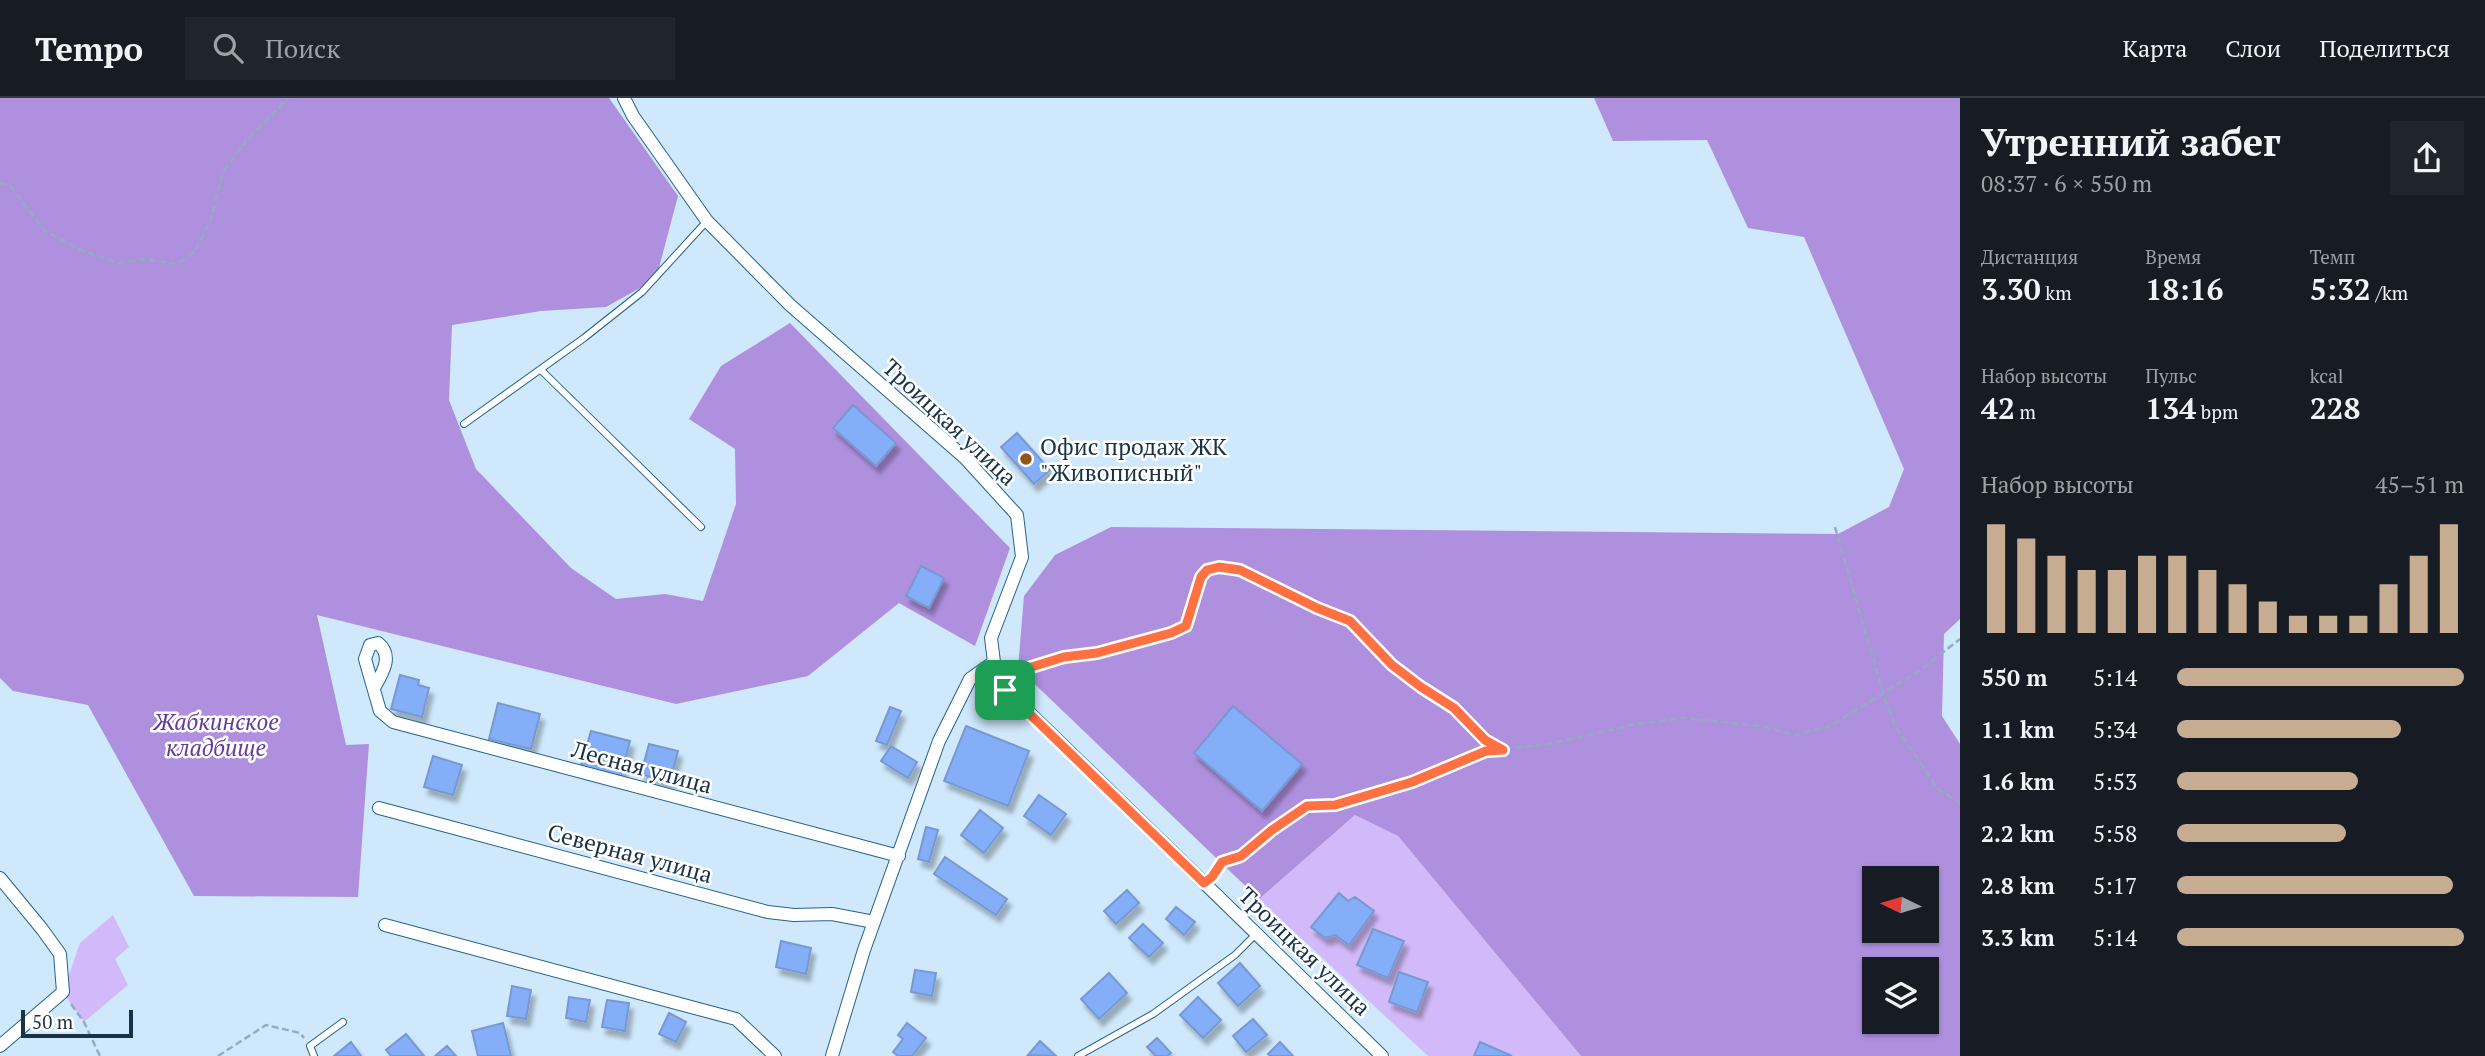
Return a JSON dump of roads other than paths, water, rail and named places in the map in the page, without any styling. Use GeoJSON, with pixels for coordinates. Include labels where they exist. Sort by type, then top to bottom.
{"type":"FeatureCollection","features":[{"type":"Feature","properties":{"kind":"street","name":"Троицкая улица"},"geometry":{"type":"LineString","coordinates":[[624,98],[633,116],[706,221],[790,305],[965,458],[1017,515],[1022,556],[991,638],[994,662],[1005,690],[1382,1056]]}},
{"type":"Feature","properties":{"kind":"street"},"geometry":{"type":"LineString","coordinates":[[832,1056],[864,950],[939,741],[970,679],[994,662]]}},
{"type":"Feature","properties":{"kind":"street","name":"Лесная улица"},"geometry":{"type":"LineString","coordinates":[[374,688],[380,711],[393,722],[898,856]]}},
{"type":"Feature","properties":{"kind":"street","name":"Северная улица"},"geometry":{"type":"LineString","coordinates":[[379,808],[768,912],[794,915],[832,914],[874,922]]}},
{"type":"Feature","properties":{"kind":"street"},"geometry":{"type":"LineString","coordinates":[[0,878],[43,929],[60,954],[63,992],[0,1046]]}},
{"type":"Feature","properties":{"kind":"street"},"geometry":{"type":"LineString","coordinates":[[385,925],[736,1018],[775,1056]]}},
{"type":"Feature","properties":{"kind":"lane"},"geometry":{"type":"LineString","coordinates":[[464,424],[541,370],[642,292],[706,221]]}},
{"type":"Feature","properties":{"kind":"lane"},"geometry":{"type":"LineString","coordinates":[[541,370],[701,527]]}},
{"type":"Feature","properties":{"kind":"lane"},"geometry":{"type":"LineString","coordinates":[[1078,1056],[1163,1008],[1235,955],[1256,934]]}},
{"type":"Feature","properties":{"kind":"lane"},"geometry":{"type":"LineString","coordinates":[[314,1056],[310,1046],[343,1022]]}},
{"type":"Feature","properties":{"kind":"place","name":"Офис продаж ЖК \"Живописный\""},"geometry":{"type":"Point","coordinates":[1026,459]}},
{"type":"Feature","properties":{"kind":"park label","name":"Жабкинское кладбище"},"geometry":{"type":"Point","coordinates":[216,734]}}]}
